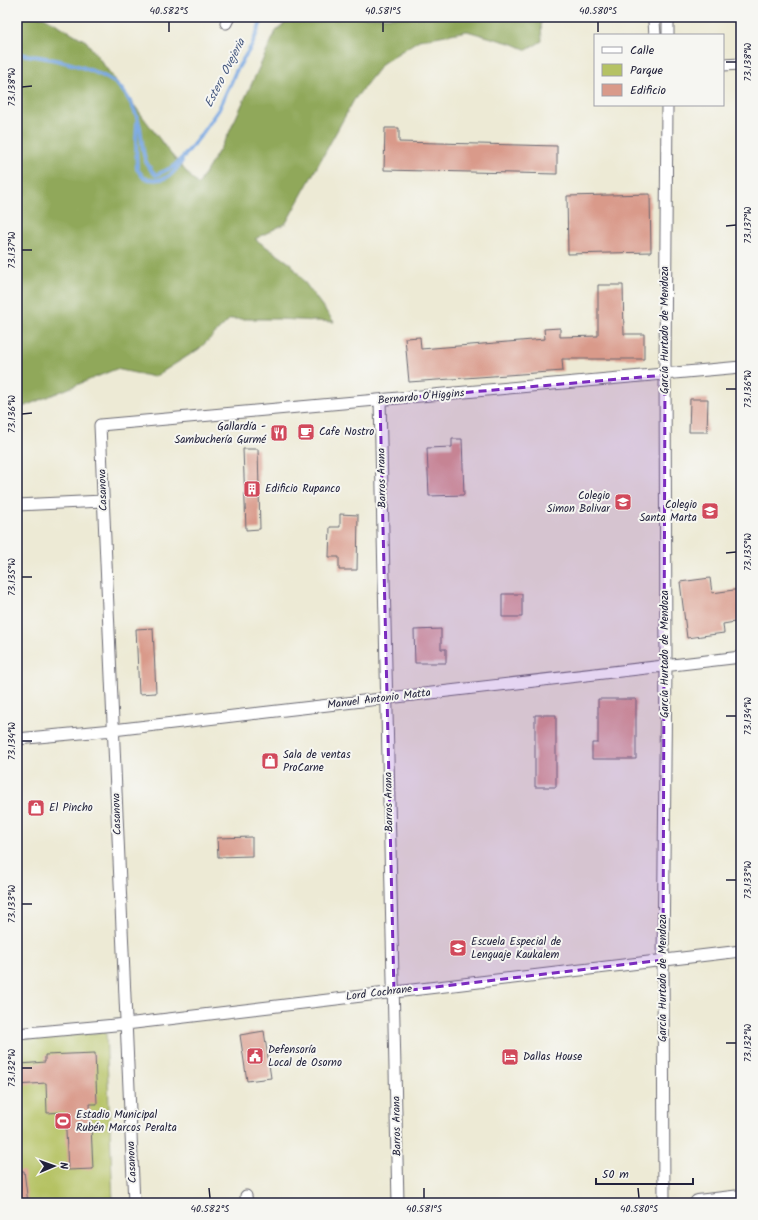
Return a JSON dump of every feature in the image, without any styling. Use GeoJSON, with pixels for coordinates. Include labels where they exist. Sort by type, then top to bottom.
{"type":"FeatureCollection","features":[{"type":"Feature","properties":{"kind":"main road"},"geometry":{"type":"LineString","coordinates":[[698,1203],[741,1198]]}},
{"type":"Feature","properties":{"kind":"street"},"geometry":{"type":"LineString","coordinates":[[668,17],[668,34]]}},
{"type":"Feature","properties":{"kind":"street"},"geometry":{"type":"LineString","coordinates":[[654,22],[655,34]]}},
{"type":"Feature","properties":{"kind":"street"},"geometry":{"type":"LineString","coordinates":[[724,65],[741,64]]}},
{"type":"Feature","properties":{"kind":"street","name":"García Hurtado de Mendoza"},"geometry":{"type":"LineString","coordinates":[[664,1203],[663,960],[666,666],[665,375],[667,106]]}},
{"type":"Feature","properties":{"kind":"street","name":"Bernardo O'Higgins"},"geometry":{"type":"LineString","coordinates":[[100,425],[741,367]]}},
{"type":"Feature","properties":{"kind":"street","name":"Barros Arana"},"geometry":{"type":"LineString","coordinates":[[380,400],[398,1203]]}},
{"type":"Feature","properties":{"kind":"street","name":"Casanova"},"geometry":{"type":"LineString","coordinates":[[100,425],[134,1203]]}},
{"type":"Feature","properties":{"kind":"street"},"geometry":{"type":"LineString","coordinates":[[17,505],[103,501]]}},
{"type":"Feature","properties":{"kind":"street","name":"Manuel Antonio Matta"},"geometry":{"type":"LineString","coordinates":[[17,739],[113,730],[741,657]]}},
{"type":"Feature","properties":{"kind":"street","name":"Lord Cochrane"},"geometry":{"type":"LineString","coordinates":[[17,1034],[126,1024],[741,952]]}},
{"type":"Feature","properties":{"kind":"highlighted area"},"geometry":{"type":"Polygon","coordinates":[[[665,375],[663,960],[394,992],[380,400],[665,375]]]}},
{"type":"Feature","properties":{"kind":"green space"},"geometry":{"type":"Polygon","coordinates":[[[17,17],[44,17],[86,41],[170,153],[198,185],[227,137],[276,31],[292,17],[545,17],[541,23],[542,41],[527,50],[513,44],[467,31],[419,40],[383,63],[354,100],[286,223],[255,239],[291,264],[334,322],[279,319],[230,319],[199,349],[154,377],[116,369],[17,408],[17,17]]]}},
{"type":"Feature","properties":{"kind":"green space","name":"Estadio Municipal Rubén Marcos Peralta"},"geometry":{"type":"Polygon","coordinates":[[[106,1032],[113,1203],[17,1203],[17,1039],[106,1032]]]}},
{"type":"Feature","properties":{"kind":"building"},"geometry":{"type":"Polygon","coordinates":[[[385,128],[399,128],[399,142],[557,146],[557,174],[384,170],[385,128]]]}},
{"type":"Feature","properties":{"kind":"building"},"geometry":{"type":"Polygon","coordinates":[[[650,194],[651,252],[568,254],[567,196],[650,194]]]}},
{"type":"Feature","properties":{"kind":"building"},"geometry":{"type":"Polygon","coordinates":[[[598,285],[623,285],[624,334],[644,334],[644,359],[562,359],[563,371],[409,382],[405,338],[420,337],[421,349],[545,339],[544,329],[560,328],[560,337],[598,336],[598,285]]]}},
{"type":"Feature","properties":{"kind":"building"},"geometry":{"type":"Polygon","coordinates":[[[690,399],[708,399],[707,432],[689,432],[690,399]]]}},
{"type":"Feature","properties":{"kind":"building"},"geometry":{"type":"Polygon","coordinates":[[[452,439],[462,439],[464,495],[429,496],[427,448],[452,447],[452,439]]]}},
{"type":"Feature","properties":{"kind":"building","name":"Edificio Rupanco"},"geometry":{"type":"Polygon","coordinates":[[[243,449],[258,449],[260,529],[246,530],[243,449]]]}},
{"type":"Feature","properties":{"kind":"building"},"geometry":{"type":"Polygon","coordinates":[[[340,514],[358,515],[357,570],[339,570],[339,557],[329,557],[330,527],[340,527],[340,514]]]}},
{"type":"Feature","properties":{"kind":"building"},"geometry":{"type":"Polygon","coordinates":[[[710,578],[712,593],[741,589],[741,621],[723,624],[724,633],[687,638],[680,582],[710,578]]]}},
{"type":"Feature","properties":{"kind":"building"},"geometry":{"type":"Polygon","coordinates":[[[502,594],[522,594],[522,617],[502,617],[502,594]]]}},
{"type":"Feature","properties":{"kind":"building"},"geometry":{"type":"Polygon","coordinates":[[[153,628],[156,693],[139,694],[136,629],[153,628]]]}},
{"type":"Feature","properties":{"kind":"building"},"geometry":{"type":"Polygon","coordinates":[[[441,629],[441,649],[446,649],[446,663],[415,663],[414,630],[441,629]]]}},
{"type":"Feature","properties":{"kind":"building"},"geometry":{"type":"Polygon","coordinates":[[[598,699],[636,699],[636,759],[592,759],[592,743],[598,743],[598,699]]]}},
{"type":"Feature","properties":{"kind":"building"},"geometry":{"type":"Polygon","coordinates":[[[535,715],[556,715],[556,787],[535,787],[535,715]]]}},
{"type":"Feature","properties":{"kind":"building"},"geometry":{"type":"Polygon","coordinates":[[[252,837],[252,856],[218,857],[217,838],[252,837]]]}},
{"type":"Feature","properties":{"kind":"building","name":"Defensoría Local de Osorno"},"geometry":{"type":"Polygon","coordinates":[[[264,1031],[271,1078],[247,1081],[240,1035],[264,1031]]]}},
{"type":"Feature","properties":{"kind":"building"},"geometry":{"type":"Polygon","coordinates":[[[95,1053],[97,1104],[90,1104],[93,1169],[68,1170],[65,1112],[47,1113],[46,1083],[17,1085],[17,1069],[21,1069],[21,1064],[45,1062],[45,1055],[95,1053]]]}},
{"type":"Feature","properties":{"kind":"building"},"geometry":{"type":"Polygon","coordinates":[[[17,1171],[24,1171],[28,1203],[17,1203],[17,1171]]]}},
{"type":"Feature","properties":{"kind":"waterway","name":"Estero Ovejeria"},"geometry":{"type":"LineString","coordinates":[[17,54],[41,57],[80,66],[104,76],[119,86],[127,96],[136,115],[140,127],[145,160],[156,175],[173,167],[185,155],[219,109],[236,71],[252,45],[263,17]]}},
{"type":"Feature","properties":{"kind":"waterway","name":"Estero Ovejeria"},"geometry":{"type":"LineString","coordinates":[[137,123],[137,169],[144,178],[157,180],[171,175],[182,161]]}},
{"type":"Feature","properties":{"kind":"place","name":"Cafe Nostro"},"geometry":{"type":"Point","coordinates":[306,432]}},
{"type":"Feature","properties":{"kind":"place","name":"Gallardía - Sambuchería Gurmé"},"geometry":{"type":"Point","coordinates":[279,433]}},
{"type":"Feature","properties":{"kind":"place","name":"Edificio Rupanco"},"geometry":{"type":"Point","coordinates":[252,489]}},
{"type":"Feature","properties":{"kind":"place","name":"Colegio Simon Bolivar"},"geometry":{"type":"Point","coordinates":[623,502]}},
{"type":"Feature","properties":{"kind":"place","name":"Colegio Santa Marta"},"geometry":{"type":"Point","coordinates":[710,511]}},
{"type":"Feature","properties":{"kind":"place","name":"Sala de ventas ProCarne"},"geometry":{"type":"Point","coordinates":[270,761]}},
{"type":"Feature","properties":{"kind":"place","name":"El Pincho"},"geometry":{"type":"Point","coordinates":[36,808]}},
{"type":"Feature","properties":{"kind":"place","name":"Escuela Especial de Lenguaje Kaukalem"},"geometry":{"type":"Point","coordinates":[458,948]}},
{"type":"Feature","properties":{"kind":"place","name":"Defensoría Local de Osorno"},"geometry":{"type":"Point","coordinates":[255,1056]}},
{"type":"Feature","properties":{"kind":"place","name":"Dallas House"},"geometry":{"type":"Point","coordinates":[510,1057]}},
{"type":"Feature","properties":{"kind":"place","name":"Estadio Municipal Rubén Marcos Peralta"},"geometry":{"type":"Point","coordinates":[63,1121]}}]}
